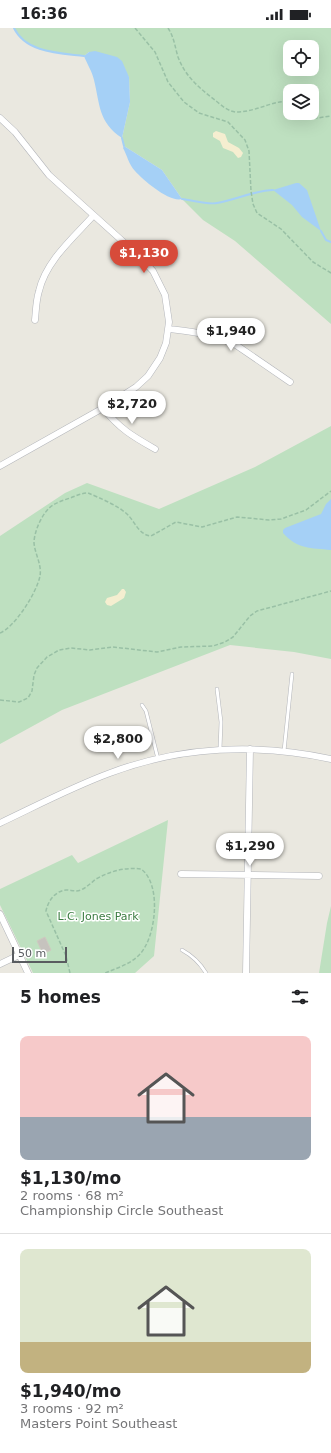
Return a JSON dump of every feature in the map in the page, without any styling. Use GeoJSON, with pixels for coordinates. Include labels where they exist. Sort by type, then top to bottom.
{"type":"FeatureCollection","features":[{"type":"Feature","properties":{"kind":"street"},"geometry":{"type":"LineString","coordinates":[[0,118],[15,132],[49,174],[138,255],[156,275],[168,305],[168,329],[166,343],[160,358],[148,376],[136,387],[103,408],[0,466]]}},
{"type":"Feature","properties":{"kind":"street"},"geometry":{"type":"LineString","coordinates":[[35,320],[38,292],[47,271],[60,253],[94,216]]}},
{"type":"Feature","properties":{"kind":"street"},"geometry":{"type":"LineString","coordinates":[[168,329],[206,334],[226,340],[236,345],[290,382]]}},
{"type":"Feature","properties":{"kind":"street"},"geometry":{"type":"LineString","coordinates":[[103,408],[115,423],[123,430],[155,449]]}},
{"type":"Feature","properties":{"kind":"street"},"geometry":{"type":"LineString","coordinates":[[0,823],[96,778],[127,767],[191,752],[220,749],[250,749],[284,751],[331,759]]}},
{"type":"Feature","properties":{"kind":"street"},"geometry":{"type":"LineString","coordinates":[[246,973],[250,749]]}},
{"type":"Feature","properties":{"kind":"street"},"geometry":{"type":"LineString","coordinates":[[181,874],[319,876]]}},
{"type":"Feature","properties":{"kind":"street"},"geometry":{"type":"LineString","coordinates":[[0,914],[28,973]]}},
{"type":"Feature","properties":{"kind":"street"},"geometry":{"type":"LineString","coordinates":[[0,964],[19,955]]}},
{"type":"Feature","properties":{"kind":"lane"},"geometry":{"type":"LineString","coordinates":[[284,751],[292,674]]}},
{"type":"Feature","properties":{"kind":"lane"},"geometry":{"type":"LineString","coordinates":[[217,689],[221,722],[220,749]]}},
{"type":"Feature","properties":{"kind":"lane"},"geometry":{"type":"LineString","coordinates":[[142,705],[146,712],[158,759]]}},
{"type":"Feature","properties":{"kind":"lane"},"geometry":{"type":"LineString","coordinates":[[182,950],[190,954],[200,963],[206,973]]}},
{"type":"Feature","properties":{"kind":"path"},"geometry":{"type":"LineString","coordinates":[[135,28],[155,52],[168,82],[184,102],[199,114],[228,122],[245,140],[249,151],[252,199],[259,215],[278,226],[308,258],[331,273]]}},
{"type":"Feature","properties":{"kind":"path"},"geometry":{"type":"LineString","coordinates":[[168,28],[180,61],[189,78],[199,88],[230,110],[242,112],[283,102]]}},
{"type":"Feature","properties":{"kind":"path"},"geometry":{"type":"LineString","coordinates":[[319,118],[331,116]]}},
{"type":"Feature","properties":{"kind":"path"},"geometry":{"type":"LineString","coordinates":[[0,633],[7,630],[14,622],[37,586],[40,574],[35,548],[35,534],[47,511],[57,503],[82,493],[88,493],[122,510],[130,517],[142,532],[149,536],[154,535],[168,525],[176,522],[202,526],[239,517],[269,520],[285,518],[311,508],[331,491]]}},
{"type":"Feature","properties":{"kind":"path"},"geometry":{"type":"LineString","coordinates":[[0,700],[19,702],[28,698],[32,691],[34,675],[37,668],[47,657],[59,650],[71,648],[90,650],[110,647],[157,652],[181,647],[213,646],[225,642],[233,637],[250,616],[257,611],[331,591]]}},
{"type":"Feature","properties":{"kind":"path"},"geometry":{"type":"LineString","coordinates":[[70,973],[66,956],[46,911],[47,903],[62,891],[81,890],[97,879],[115,871],[132,868],[141,869],[150,879],[154,890],[152,928],[147,945],[136,958],[105,973]]}},
{"type":"Feature","properties":{"kind":"green space"},"geometry":{"type":"Polygon","coordinates":[[[14,28],[331,28],[331,324],[235,241],[203,220],[182,199],[162,170],[124,146],[122,138],[130,102],[129,77],[89,52],[84,56],[54,52],[35,47],[19,36],[14,28]]]}},
{"type":"Feature","properties":{"kind":"green space"},"geometry":{"type":"Polygon","coordinates":[[[331,426],[331,659],[294,652],[230,645],[62,710],[0,744],[0,536],[65,493],[87,483],[159,509],[255,467],[331,426]]]}},
{"type":"Feature","properties":{"kind":"green space","name":"L.C. Jones Park"},"geometry":{"type":"Polygon","coordinates":[[[168,820],[154,956],[135,973],[33,973],[0,905],[0,889],[72,855],[78,863],[168,820]]]}},
{"type":"Feature","properties":{"kind":"green space"},"geometry":{"type":"Polygon","coordinates":[[[331,906],[331,973],[319,973],[327,923],[331,906]]]}},
{"type":"Feature","properties":{"kind":"sand"},"geometry":{"type":"Polygon","coordinates":[[[216,131],[225,134],[228,142],[239,148],[243,153],[241,157],[238,158],[233,152],[223,148],[220,141],[213,137],[213,133],[216,131]]]}},
{"type":"Feature","properties":{"kind":"sand"},"geometry":{"type":"Polygon","coordinates":[[[122,589],[126,592],[124,598],[111,606],[107,605],[105,602],[107,598],[117,595],[122,589]]]}},
{"type":"Feature","properties":{"kind":"water"},"geometry":{"type":"Polygon","coordinates":[[[95,51],[117,57],[122,61],[129,77],[130,102],[122,138],[108,126],[101,112],[93,77],[84,56],[89,52],[95,51]]]}},
{"type":"Feature","properties":{"kind":"water"},"geometry":{"type":"Polygon","coordinates":[[[124,146],[162,170],[182,199],[171,198],[144,180],[131,166],[123,148],[124,146]]]}},
{"type":"Feature","properties":{"kind":"water"},"geometry":{"type":"Polygon","coordinates":[[[299,183],[307,190],[321,231],[302,217],[292,205],[273,190],[299,183]]]}},
{"type":"Feature","properties":{"kind":"water"},"geometry":{"type":"Polygon","coordinates":[[[331,499],[331,550],[299,545],[283,533],[285,528],[321,514],[326,504],[331,499]]]}},
{"type":"Feature","properties":{"kind":"building"},"geometry":{"type":"Polygon","coordinates":[[[45,937],[51,950],[43,954],[37,941],[45,937]]]}},
{"type":"Feature","properties":{"kind":"waterway"},"geometry":{"type":"LineString","coordinates":[[14,28],[19,36],[35,47],[54,52],[84,56]]}},
{"type":"Feature","properties":{"kind":"waterway"},"geometry":{"type":"LineString","coordinates":[[122,138],[124,146]]}},
{"type":"Feature","properties":{"kind":"waterway"},"geometry":{"type":"LineString","coordinates":[[182,199],[205,203],[224,202],[267,190],[273,190]]}},
{"type":"Feature","properties":{"kind":"waterway"},"geometry":{"type":"LineString","coordinates":[[321,231],[326,240],[331,242]]}}]}
